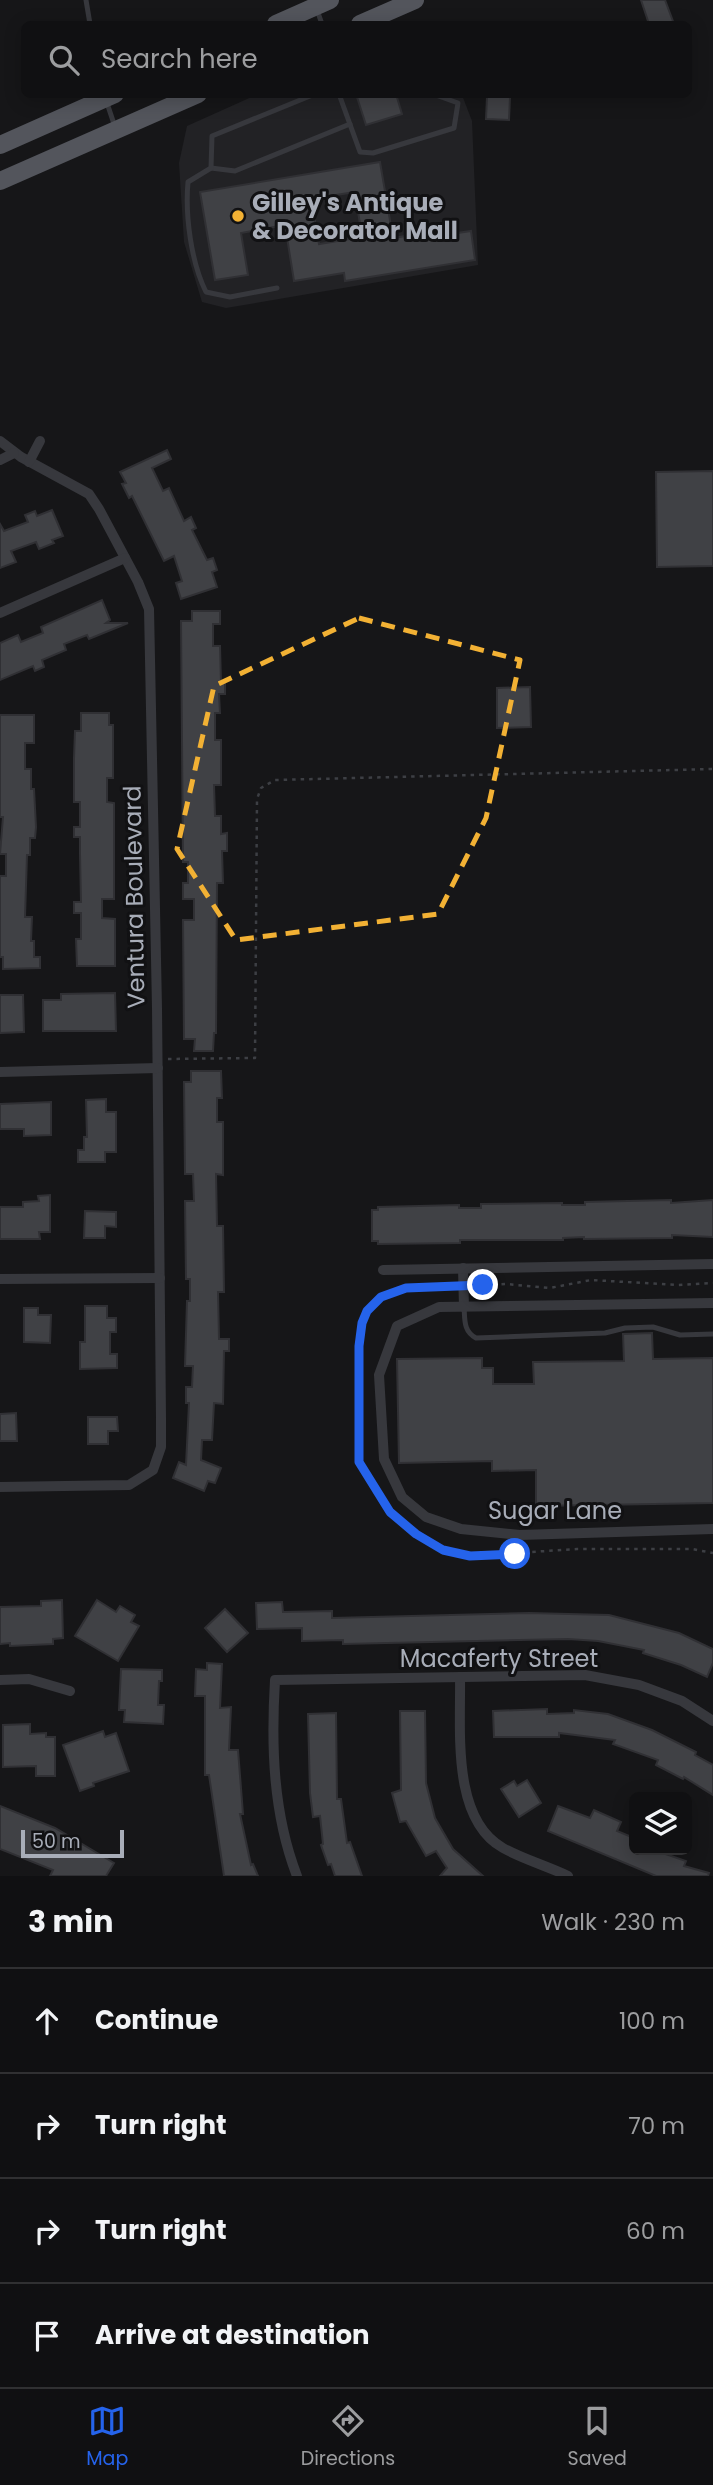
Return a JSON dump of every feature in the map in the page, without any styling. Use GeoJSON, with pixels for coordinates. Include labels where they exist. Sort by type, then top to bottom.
{"type":"FeatureCollection","features":[{"type":"Feature","properties":{"kind":"main road"},"geometry":{"type":"LineString","coordinates":[[367,21],[415,0]]}},
{"type":"Feature","properties":{"kind":"main road"},"geometry":{"type":"LineString","coordinates":[[283,21],[323,4]]}},
{"type":"Feature","properties":{"kind":"main road"},"geometry":{"type":"LineString","coordinates":[[0,145],[104,98]]}},
{"type":"Feature","properties":{"kind":"main road"},"geometry":{"type":"LineString","coordinates":[[0,181],[189,98]]}},
{"type":"Feature","properties":{"kind":"street","name":"Ventura Boulevard"},"geometry":{"type":"LineString","coordinates":[[0,440],[14,453],[89,494],[145,596],[150,620],[161,1418],[160,1447],[153,1470],[130,1485],[0,1486]]}},
{"type":"Feature","properties":{"kind":"street"},"geometry":{"type":"LineString","coordinates":[[29,462],[40,441]]}},
{"type":"Feature","properties":{"kind":"street"},"geometry":{"type":"LineString","coordinates":[[0,460],[14,453]]}},
{"type":"Feature","properties":{"kind":"street"},"geometry":{"type":"LineString","coordinates":[[0,612],[125,558]]}},
{"type":"Feature","properties":{"kind":"street"},"geometry":{"type":"LineString","coordinates":[[0,1072],[158,1064]]}},
{"type":"Feature","properties":{"kind":"street"},"geometry":{"type":"LineString","coordinates":[[383,1270],[713,1264]]}},
{"type":"Feature","properties":{"kind":"street"},"geometry":{"type":"LineString","coordinates":[[463,1268],[464,1307]]}},
{"type":"Feature","properties":{"kind":"street"},"geometry":{"type":"LineString","coordinates":[[0,1279],[160,1278]]}},
{"type":"Feature","properties":{"kind":"street","name":"Sugar Lane"},"geometry":{"type":"LineString","coordinates":[[713,1303],[439,1307],[397,1326],[379,1375],[384,1460],[402,1497],[426,1517],[461,1529],[520,1535],[713,1529]]}},
{"type":"Feature","properties":{"kind":"street","name":"Macaferty Street"},"geometry":{"type":"LineString","coordinates":[[297,1876],[286,1847],[274,1779],[275,1679],[585,1675],[639,1685],[682,1701],[713,1721]]}},
{"type":"Feature","properties":{"kind":"street"},"geometry":{"type":"LineString","coordinates":[[460,1678],[461,1775],[477,1823],[502,1847],[568,1876]]}},
{"type":"Feature","properties":{"kind":"street"},"geometry":{"type":"LineString","coordinates":[[0,1680],[29,1679],[70,1691]]}},
{"type":"Feature","properties":{"kind":"lane"},"geometry":{"type":"LineString","coordinates":[[86,0],[90,21]]}},
{"type":"Feature","properties":{"kind":"lane"},"geometry":{"type":"LineString","coordinates":[[108,98],[116,130]]}},
{"type":"Feature","properties":{"kind":"lane"},"geometry":{"type":"LineString","coordinates":[[211,168],[212,136],[305,98]]}},
{"type":"Feature","properties":{"kind":"lane"},"geometry":{"type":"LineString","coordinates":[[340,98],[360,152],[373,153],[454,128],[458,103],[444,98]]}},
{"type":"Feature","properties":{"kind":"lane"},"geometry":{"type":"LineString","coordinates":[[277,288],[230,297],[206,292],[197,274],[186,199],[188,182],[211,168],[235,171],[349,124]]}},
{"type":"Feature","properties":{"kind":"lane"},"geometry":{"type":"LineString","coordinates":[[464,1307],[466,1328],[475,1338],[605,1333],[625,1328],[653,1327],[680,1335],[713,1334]]}},
{"type":"Feature","properties":{"kind":"path"},"geometry":{"type":"LineString","coordinates":[[158,1064],[255,1058],[257,799],[261,788],[275,780],[713,769]]}},
{"type":"Feature","properties":{"kind":"path"},"geometry":{"type":"LineString","coordinates":[[713,1283],[678,1285],[592,1280],[550,1288],[506,1284],[406,1288],[381,1297],[367,1311],[362,1323],[359,1346],[359,1462],[390,1512],[416,1534],[443,1550],[470,1556],[577,1549],[692,1549],[713,1553]]}},
{"type":"Feature","properties":{"kind":"highlighted area"},"geometry":{"type":"Polygon","coordinates":[[[359,618],[520,660],[486,818],[438,914],[236,940],[177,849],[214,686],[359,618]]]}},
{"type":"Feature","properties":{"kind":"shaded area"},"geometry":{"type":"Polygon","coordinates":[[[249,98],[463,98],[472,121],[478,265],[226,308],[202,302],[184,242],[179,163],[187,126],[249,98]]]}},
{"type":"Feature","properties":{"kind":"building"},"geometry":{"type":"Polygon","coordinates":[[[641,0],[665,0],[673,21],[648,21],[641,0]]]}},
{"type":"Feature","properties":{"kind":"building"},"geometry":{"type":"Polygon","coordinates":[[[357,98],[397,98],[402,114],[366,125],[357,98]]]}},
{"type":"Feature","properties":{"kind":"building"},"geometry":{"type":"Polygon","coordinates":[[[487,98],[510,98],[509,120],[486,119],[487,98]]]}},
{"type":"Feature","properties":{"kind":"building","name":"Gilley's Antique & Decorator Mall"},"geometry":{"type":"Polygon","coordinates":[[[380,162],[393,238],[436,231],[437,236],[471,231],[475,260],[345,281],[344,273],[294,281],[285,225],[241,233],[248,275],[215,280],[200,192],[380,162]],[[355,192],[311,199],[319,244],[362,237],[355,192]]]}},
{"type":"Feature","properties":{"kind":"building"},"geometry":{"type":"Polygon","coordinates":[[[167,450],[171,459],[152,468],[163,491],[169,488],[184,521],[191,517],[196,528],[192,530],[207,560],[213,558],[217,570],[212,572],[217,587],[181,599],[176,583],[182,581],[174,556],[164,561],[132,496],[129,498],[122,484],[126,483],[120,472],[167,450]]]}},
{"type":"Feature","properties":{"kind":"building"},"geometry":{"type":"Polygon","coordinates":[[[713,471],[713,566],[657,567],[656,472],[713,471]]]}},
{"type":"Feature","properties":{"kind":"building"},"geometry":{"type":"Polygon","coordinates":[[[52,510],[63,536],[39,549],[36,542],[11,551],[16,562],[0,568],[0,524],[4,531],[28,522],[25,515],[35,511],[37,516],[52,510]]]}},
{"type":"Feature","properties":{"kind":"building"},"geometry":{"type":"Polygon","coordinates":[[[102,600],[110,620],[106,623],[128,623],[89,639],[87,635],[64,644],[66,650],[42,660],[44,667],[35,671],[33,666],[0,680],[0,643],[18,635],[21,642],[43,633],[41,627],[102,600]]]}},
{"type":"Feature","properties":{"kind":"building"},"geometry":{"type":"Polygon","coordinates":[[[192,611],[220,611],[220,624],[213,624],[213,646],[220,646],[221,683],[225,683],[225,694],[219,694],[220,713],[215,713],[215,740],[221,740],[221,785],[214,785],[215,816],[221,816],[221,834],[227,833],[227,851],[222,851],[223,883],[217,883],[216,1033],[213,1051],[194,1051],[195,1039],[184,1039],[183,920],[194,920],[194,899],[183,899],[183,883],[188,883],[188,862],[183,862],[181,621],[192,621],[192,611]]]}},
{"type":"Feature","properties":{"kind":"building"},"geometry":{"type":"Polygon","coordinates":[[[530,687],[531,727],[497,728],[497,688],[530,687]]]}},
{"type":"Feature","properties":{"kind":"building"},"geometry":{"type":"Polygon","coordinates":[[[81,713],[109,713],[109,725],[113,725],[113,778],[107,778],[107,802],[114,803],[114,899],[102,899],[102,918],[115,919],[115,966],[77,966],[76,939],[81,939],[81,913],[74,913],[74,902],[81,902],[80,837],[74,837],[74,827],[80,827],[80,802],[74,802],[74,758],[75,731],[81,731],[81,713]]]}},
{"type":"Feature","properties":{"kind":"building"},"geometry":{"type":"Polygon","coordinates":[[[0,715],[34,715],[34,743],[25,743],[25,769],[31,769],[36,827],[35,838],[30,838],[30,855],[27,855],[25,917],[32,917],[31,941],[34,941],[34,957],[40,957],[40,968],[3,969],[3,957],[0,957],[0,876],[6,876],[6,854],[0,854],[3,817],[0,817],[0,715]]]}},
{"type":"Feature","properties":{"kind":"building"},"geometry":{"type":"Polygon","coordinates":[[[115,993],[116,1031],[43,1031],[43,1000],[61,1000],[61,994],[115,993]]]}},
{"type":"Feature","properties":{"kind":"building"},"geometry":{"type":"Polygon","coordinates":[[[0,995],[23,995],[24,1032],[0,1033],[0,995]]]}},
{"type":"Feature","properties":{"kind":"building"},"geometry":{"type":"Polygon","coordinates":[[[191,1071],[221,1071],[222,1098],[217,1098],[217,1122],[223,1122],[223,1175],[216,1174],[217,1226],[223,1226],[224,1292],[218,1292],[219,1339],[229,1339],[229,1351],[224,1351],[223,1404],[214,1403],[212,1440],[202,1440],[201,1460],[221,1468],[215,1483],[208,1481],[204,1491],[173,1478],[179,1462],[186,1465],[189,1403],[186,1403],[186,1387],[192,1387],[193,1366],[185,1366],[190,1279],[186,1279],[185,1201],[194,1201],[193,1174],[185,1174],[184,1082],[191,1082],[191,1071]]]}},
{"type":"Feature","properties":{"kind":"building"},"geometry":{"type":"Polygon","coordinates":[[[106,1099],[106,1112],[116,1112],[116,1152],[105,1152],[105,1162],[78,1162],[78,1150],[84,1150],[84,1137],[87,1137],[86,1100],[106,1099]]]}},
{"type":"Feature","properties":{"kind":"building"},"geometry":{"type":"Polygon","coordinates":[[[51,1102],[51,1135],[24,1136],[24,1129],[0,1129],[0,1104],[51,1102]]]}},
{"type":"Feature","properties":{"kind":"building"},"geometry":{"type":"Polygon","coordinates":[[[50,1195],[50,1232],[39,1232],[40,1239],[0,1239],[0,1207],[23,1207],[23,1202],[39,1201],[38,1196],[50,1195]]]}},
{"type":"Feature","properties":{"kind":"building"},"geometry":{"type":"Polygon","coordinates":[[[671,1200],[671,1203],[713,1200],[713,1237],[672,1235],[672,1238],[584,1237],[563,1240],[460,1240],[460,1243],[378,1244],[378,1241],[372,1241],[372,1210],[378,1210],[378,1207],[459,1205],[459,1208],[481,1208],[481,1204],[585,1205],[585,1202],[671,1200]]]}},
{"type":"Feature","properties":{"kind":"building"},"geometry":{"type":"Polygon","coordinates":[[[85,1211],[116,1212],[116,1227],[105,1226],[105,1238],[84,1238],[85,1211]]]}},
{"type":"Feature","properties":{"kind":"building"},"geometry":{"type":"Polygon","coordinates":[[[85,1306],[107,1306],[107,1318],[116,1318],[116,1332],[110,1332],[110,1354],[117,1354],[117,1368],[80,1369],[80,1342],[85,1342],[85,1306]]]}},
{"type":"Feature","properties":{"kind":"building"},"geometry":{"type":"Polygon","coordinates":[[[24,1308],[38,1308],[38,1315],[51,1315],[50,1343],[24,1342],[24,1308]]]}},
{"type":"Feature","properties":{"kind":"building"},"geometry":{"type":"Polygon","coordinates":[[[652,1333],[653,1359],[713,1358],[713,1503],[536,1506],[536,1470],[492,1471],[492,1461],[399,1463],[397,1359],[482,1358],[482,1368],[493,1368],[493,1384],[534,1384],[533,1362],[624,1361],[623,1334],[652,1333]]]}},
{"type":"Feature","properties":{"kind":"building"},"geometry":{"type":"Polygon","coordinates":[[[16,1413],[17,1441],[0,1441],[0,1414],[16,1413]]]}},
{"type":"Feature","properties":{"kind":"building"},"geometry":{"type":"Polygon","coordinates":[[[88,1417],[117,1417],[118,1431],[108,1431],[108,1444],[88,1444],[88,1417]]]}},
{"type":"Feature","properties":{"kind":"building"},"geometry":{"type":"Polygon","coordinates":[[[62,1600],[63,1638],[53,1639],[53,1644],[0,1644],[0,1607],[41,1606],[41,1601],[62,1600]]]}},
{"type":"Feature","properties":{"kind":"building"},"geometry":{"type":"Polygon","coordinates":[[[97,1600],[116,1612],[120,1606],[135,1615],[131,1622],[139,1626],[118,1661],[75,1636],[97,1600]]]}},
{"type":"Feature","properties":{"kind":"building"},"geometry":{"type":"Polygon","coordinates":[[[282,1602],[283,1612],[332,1611],[332,1618],[529,1613],[609,1615],[679,1633],[713,1649],[713,1663],[707,1677],[681,1665],[643,1653],[644,1650],[598,1641],[568,1639],[343,1644],[343,1640],[302,1641],[302,1628],[257,1629],[256,1603],[282,1602]]]}},
{"type":"Feature","properties":{"kind":"building"},"geometry":{"type":"Polygon","coordinates":[[[225,1609],[248,1633],[227,1652],[205,1628],[225,1609]]]}},
{"type":"Feature","properties":{"kind":"building"},"geometry":{"type":"Polygon","coordinates":[[[207,1663],[222,1664],[220,1708],[231,1707],[229,1750],[238,1750],[243,1814],[240,1814],[251,1865],[253,1864],[258,1876],[224,1876],[209,1775],[205,1775],[205,1696],[195,1696],[196,1669],[207,1670],[207,1663]]]}},
{"type":"Feature","properties":{"kind":"building"},"geometry":{"type":"Polygon","coordinates":[[[121,1669],[162,1670],[158,1705],[164,1705],[163,1724],[124,1722],[125,1710],[119,1710],[121,1669]]]}},
{"type":"Feature","properties":{"kind":"building"},"geometry":{"type":"Polygon","coordinates":[[[547,1709],[547,1714],[574,1713],[574,1710],[608,1714],[652,1730],[696,1752],[695,1755],[713,1765],[713,1795],[684,1777],[683,1779],[656,1765],[658,1760],[613,1744],[615,1740],[559,1733],[559,1737],[494,1737],[493,1711],[547,1709]]]}},
{"type":"Feature","properties":{"kind":"building"},"geometry":{"type":"Polygon","coordinates":[[[400,1711],[425,1711],[426,1783],[435,1818],[453,1849],[483,1876],[440,1876],[447,1868],[436,1851],[426,1856],[406,1821],[400,1822],[392,1793],[401,1790],[400,1711]]]}},
{"type":"Feature","properties":{"kind":"building"},"geometry":{"type":"Polygon","coordinates":[[[336,1713],[337,1799],[341,1799],[347,1843],[350,1842],[362,1876],[335,1876],[321,1845],[320,1816],[313,1817],[308,1714],[336,1713]]]}},
{"type":"Feature","properties":{"kind":"building"},"geometry":{"type":"Polygon","coordinates":[[[30,1724],[30,1734],[46,1733],[46,1737],[55,1737],[55,1776],[36,1776],[36,1766],[3,1767],[3,1725],[30,1724]]]}},
{"type":"Feature","properties":{"kind":"building"},"geometry":{"type":"Polygon","coordinates":[[[103,1731],[105,1737],[116,1733],[129,1771],[93,1783],[94,1786],[80,1791],[63,1745],[103,1731]]]}},
{"type":"Feature","properties":{"kind":"building"},"geometry":{"type":"Polygon","coordinates":[[[527,1780],[541,1803],[519,1817],[501,1789],[514,1781],[517,1786],[527,1780]]]}},
{"type":"Feature","properties":{"kind":"building"},"geometry":{"type":"Polygon","coordinates":[[[0,1806],[55,1828],[114,1863],[106,1876],[50,1876],[53,1870],[0,1849],[0,1806]]]}},
{"type":"Feature","properties":{"kind":"building"},"geometry":{"type":"Polygon","coordinates":[[[558,1806],[590,1818],[594,1810],[621,1822],[617,1831],[629,1836],[629,1855],[669,1855],[686,1861],[684,1866],[709,1873],[708,1876],[656,1876],[548,1831],[558,1806]]]}},
{"type":"Feature","properties":{"kind":"place","name":"Gilley's Antique & Decorator Mall"},"geometry":{"type":"Point","coordinates":[238,216]}},
{"type":"Feature","properties":{"kind":"route"},"geometry":{"type":"LineString","coordinates":[[483,1285],[406,1288],[381,1297],[367,1311],[362,1323],[359,1346],[359,1462],[390,1512],[416,1534],[443,1550],[470,1556],[515,1554]]}}]}
